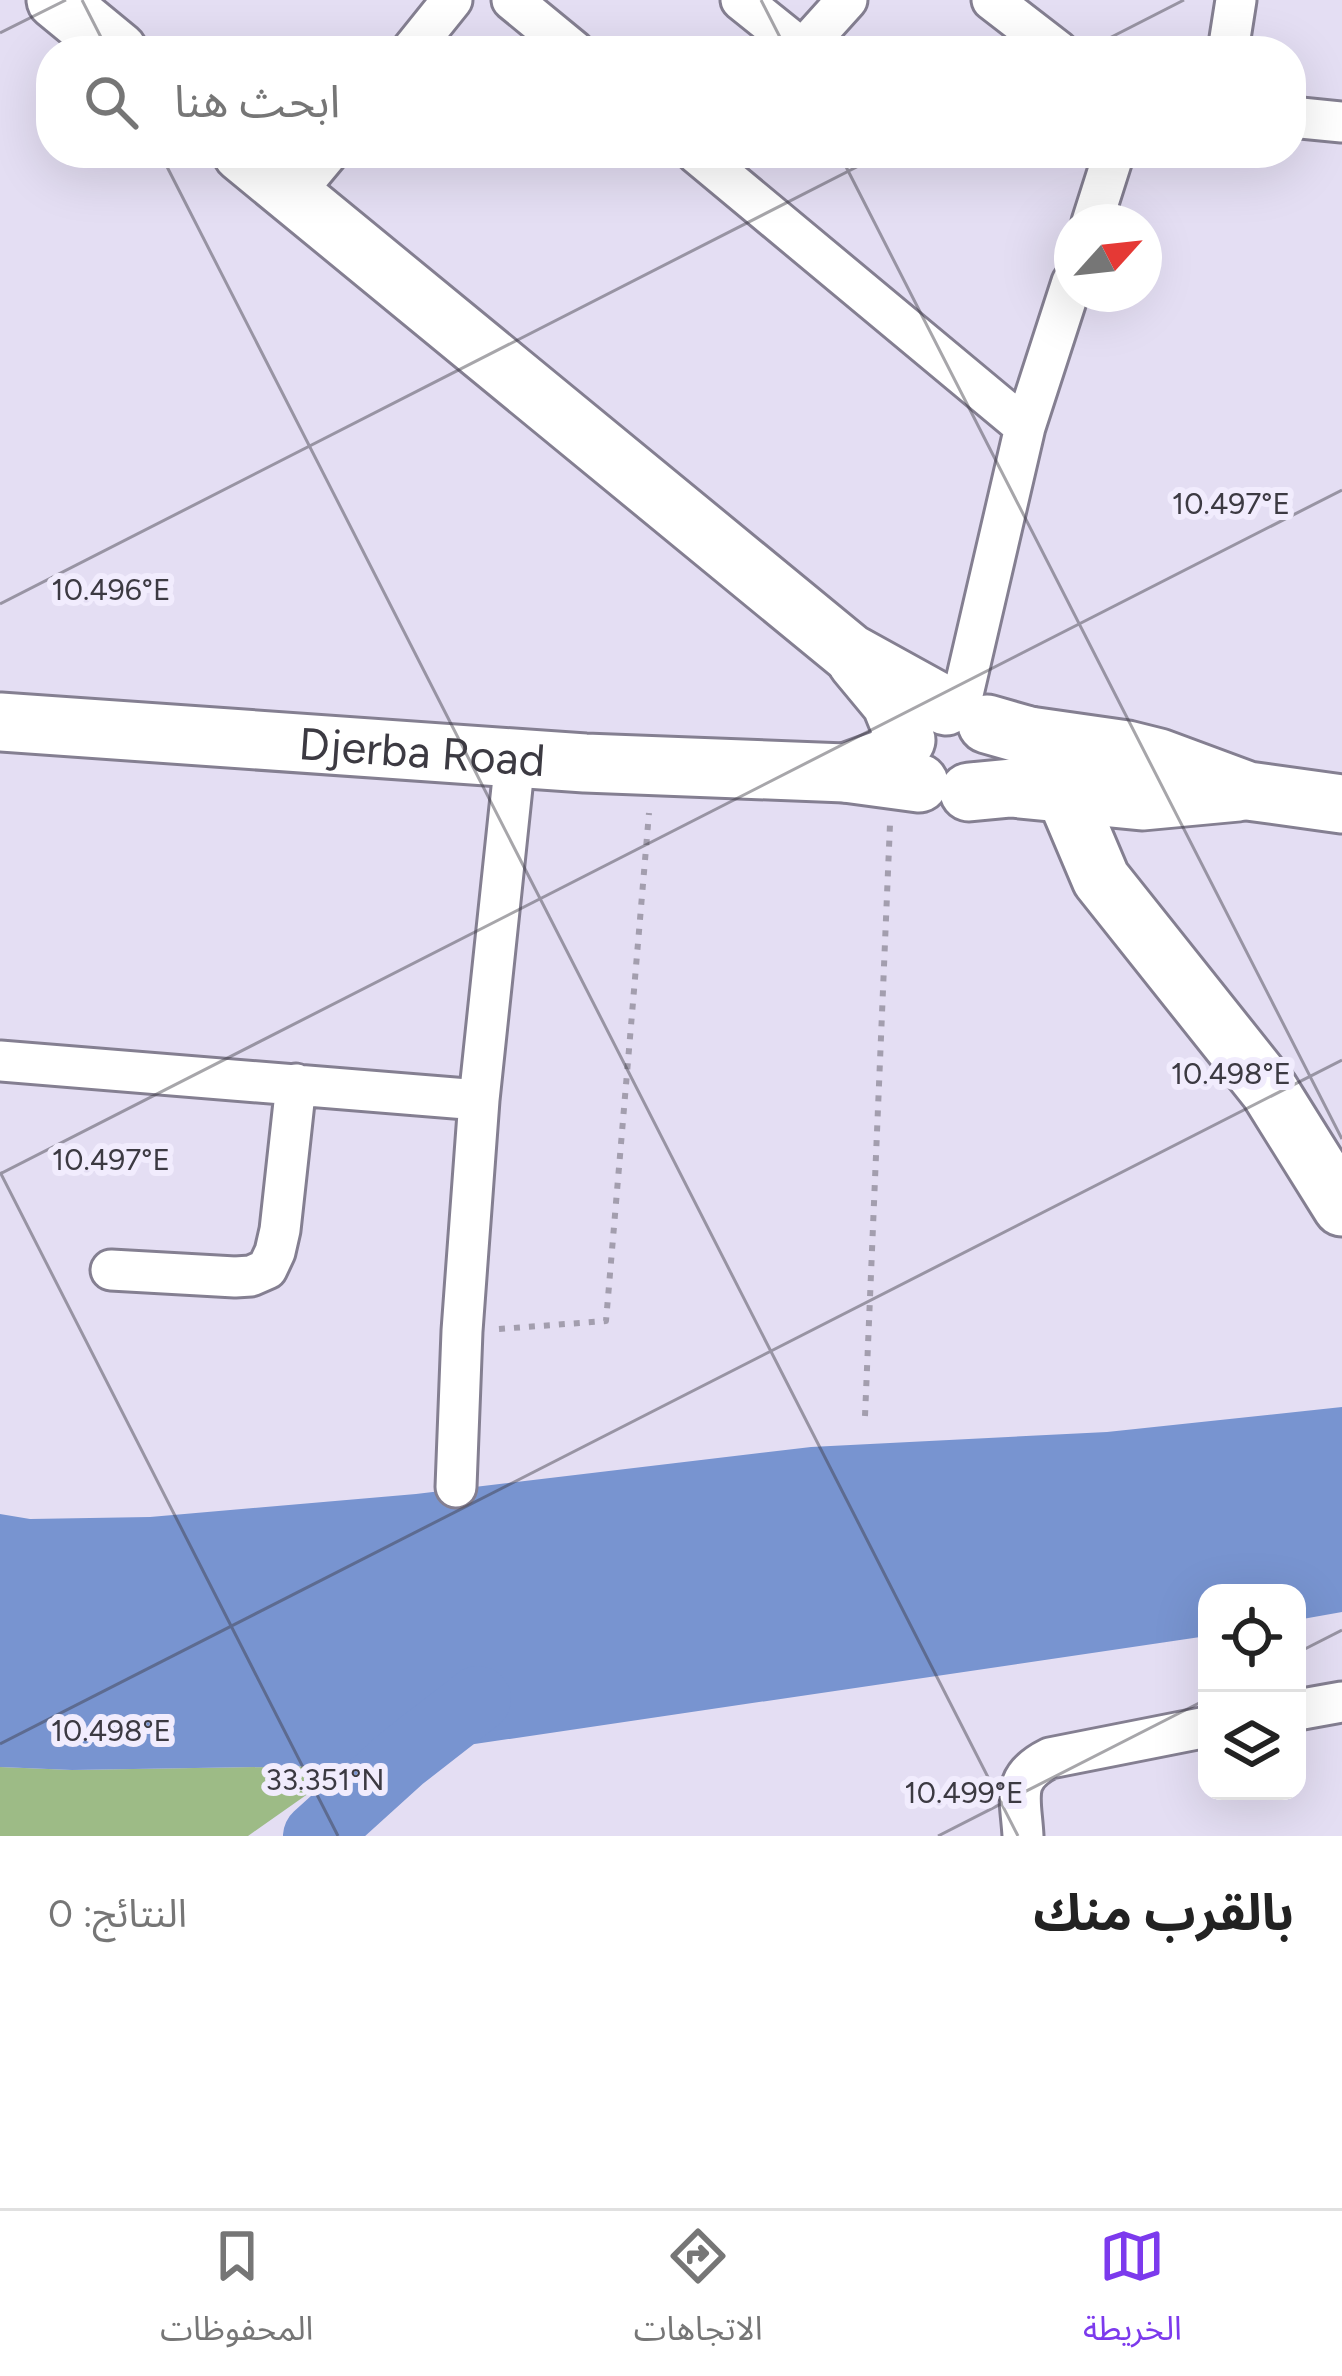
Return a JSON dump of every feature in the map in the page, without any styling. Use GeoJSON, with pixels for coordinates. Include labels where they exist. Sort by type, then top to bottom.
{"type":"FeatureCollection","features":[{"type":"Feature","properties":{"kind":"main road"},"geometry":{"type":"LineString","coordinates":[[71,5],[103,36]]}},
{"type":"Feature","properties":{"kind":"main road"},"geometry":{"type":"LineString","coordinates":[[310,174],[850,653],[891,703],[939,749],[1051,761],[1101,880],[1268,1090],[1342,1207]]}},
{"type":"Feature","properties":{"kind":"main road","name":"Djerba Road"},"geometry":{"type":"LineString","coordinates":[[0,722],[653,767],[939,749],[1127,750],[1249,790],[1342,804]]}},
{"type":"Feature","properties":{"kind":"main road","name":"Djerba Road"},"geometry":{"type":"LineString","coordinates":[[939,749],[1010,788],[1142,801],[1249,790]]}},
{"type":"Feature","properties":{"kind":"street"},"geometry":{"type":"LineString","coordinates":[[423,36],[452,0]]}},
{"type":"Feature","properties":{"kind":"street"},"geometry":{"type":"LineString","coordinates":[[512,0],[556,36]]}},
{"type":"Feature","properties":{"kind":"street"},"geometry":{"type":"LineString","coordinates":[[741,0],[785,36]]}},
{"type":"Feature","properties":{"kind":"street"},"geometry":{"type":"LineString","coordinates":[[815,36],[847,0]]}},
{"type":"Feature","properties":{"kind":"street"},"geometry":{"type":"LineString","coordinates":[[992,0],[1039,36]]}},
{"type":"Feature","properties":{"kind":"street"},"geometry":{"type":"LineString","coordinates":[[1230,36],[1236,0]]}},
{"type":"Feature","properties":{"kind":"street"},"geometry":{"type":"LineString","coordinates":[[1306,118],[1342,122]]}},
{"type":"Feature","properties":{"kind":"street"},"geometry":{"type":"LineString","coordinates":[[721,168],[1025,428]]}},
{"type":"Feature","properties":{"kind":"street"},"geometry":{"type":"LineString","coordinates":[[1098,204],[1109,168]]}},
{"type":"Feature","properties":{"kind":"street"},"geometry":{"type":"LineString","coordinates":[[939,749],[1025,428],[1062,312]]}},
{"type":"Feature","properties":{"kind":"street"},"geometry":{"type":"LineString","coordinates":[[457,1486],[462,1331],[479,1100],[515,759]]}},
{"type":"Feature","properties":{"kind":"street"},"geometry":{"type":"LineString","coordinates":[[0,1060],[479,1100]]}},
{"type":"Feature","properties":{"kind":"street"},"geometry":{"type":"LineString","coordinates":[[111,1270],[250,1276],[267,1269],[280,1230],[296,1084]]}},
{"type":"Feature","properties":{"kind":"street"},"geometry":{"type":"LineString","coordinates":[[1306,1708],[1342,1702]]}},
{"type":"Feature","properties":{"kind":"street"},"geometry":{"type":"LineString","coordinates":[[1023,1836],[1021,1792],[1023,1777],[1032,1767],[1050,1758],[1198,1729]]}},
{"type":"Feature","properties":{"kind":"path"},"geometry":{"type":"LineString","coordinates":[[865,1416],[939,749]]}},
{"type":"Feature","properties":{"kind":"path"},"geometry":{"type":"LineString","coordinates":[[462,1331],[606,1321],[653,767]]}},
{"type":"Feature","properties":{"kind":"green space"},"geometry":{"type":"Polygon","coordinates":[[[326,1766],[329,1779],[248,1836],[0,1836],[0,1767],[326,1766]]]}},
{"type":"Feature","properties":{"kind":"water"},"geometry":{"type":"Polygon","coordinates":[[[1342,1407],[1342,1612],[1306,1618],[1306,1584],[1198,1584],[1198,1637],[326,1766],[0,1767],[0,1514],[30,1519],[150,1517],[416,1494],[811,1447],[1107,1432],[1342,1407]]]}},
{"type":"Feature","properties":{"kind":"waterway"},"geometry":{"type":"LineString","coordinates":[[316,1836],[401,1759],[478,1699]]}}]}
